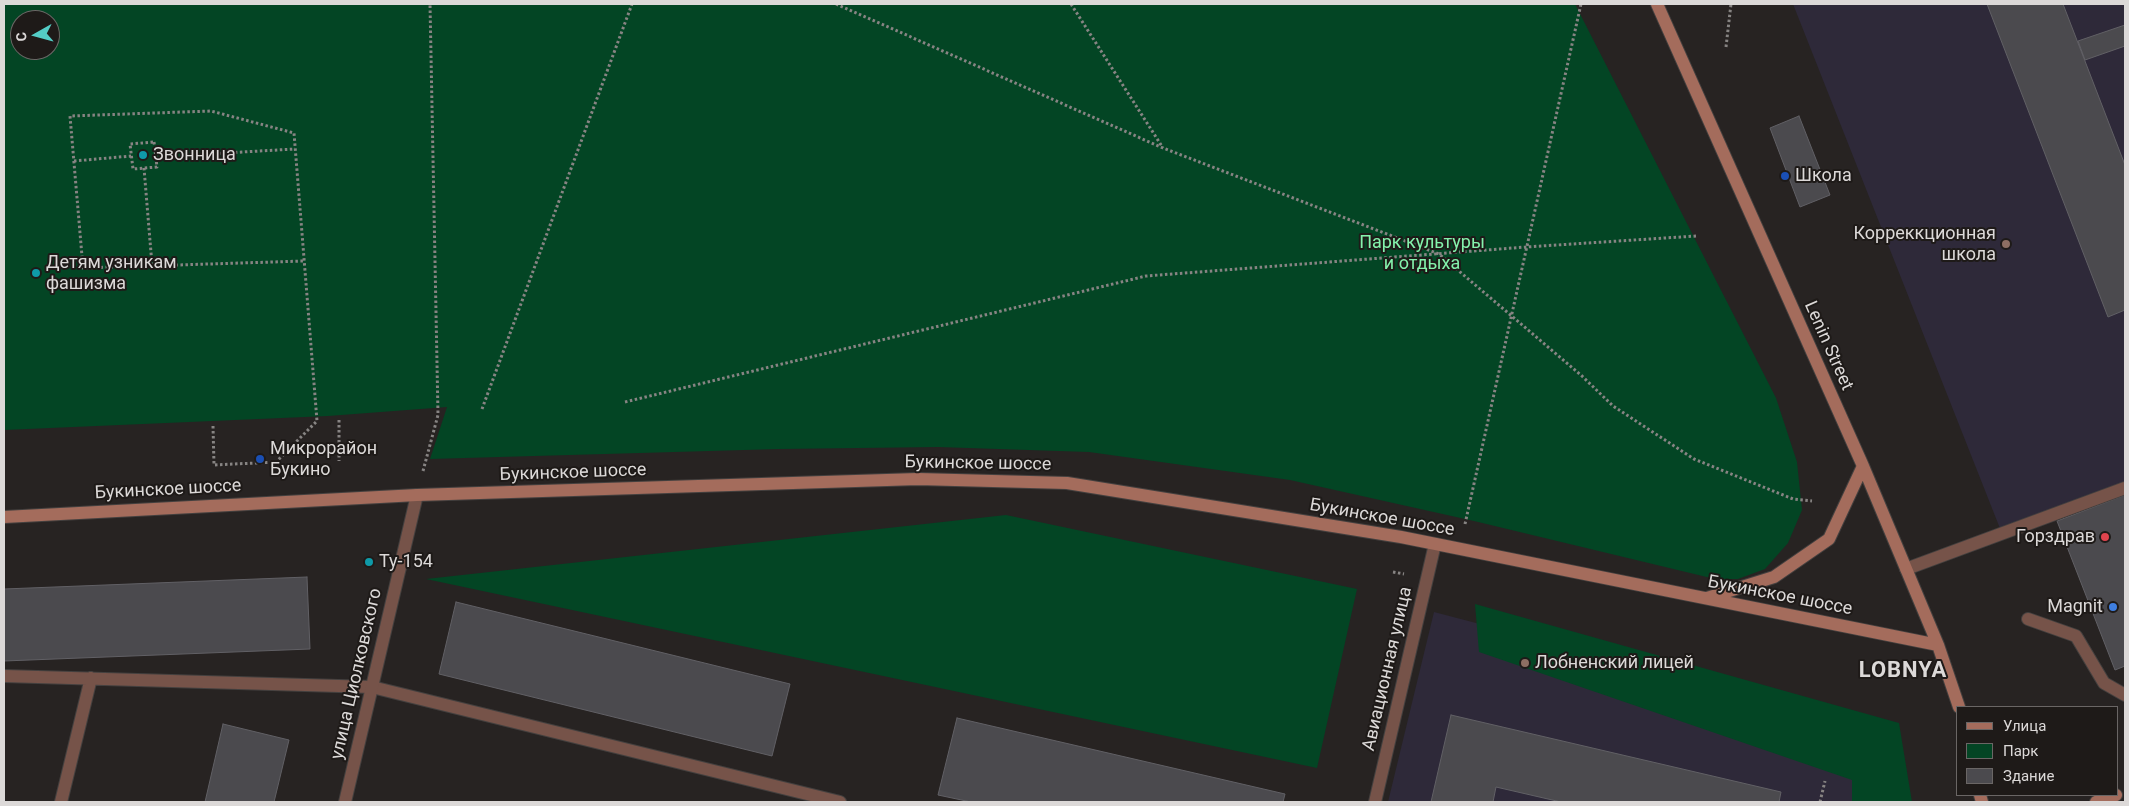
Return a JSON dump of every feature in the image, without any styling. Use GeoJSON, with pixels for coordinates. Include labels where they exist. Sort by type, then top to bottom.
{"type":"FeatureCollection","features":[{"type":"Feature","properties":{"kind":"main road","name":"Lenin Street"},"geometry":{"type":"LineString","coordinates":[[1657,4],[1862,466],[1938,645],[1959,706]]}},
{"type":"Feature","properties":{"kind":"main road"},"geometry":{"type":"LineString","coordinates":[[1705,599],[1774,578],[1829,539],[1862,466]]}},
{"type":"Feature","properties":{"kind":"main road","name":"Букинское шоссе"},"geometry":{"type":"LineString","coordinates":[[4,517],[417,495],[918,479],[1067,483],[1435,544],[1938,645]]}},
{"type":"Feature","properties":{"kind":"main road"},"geometry":{"type":"LineString","coordinates":[[2096,802],[2112,796]]}},
{"type":"Feature","properties":{"kind":"street"},"geometry":{"type":"LineString","coordinates":[[1906,569],[2125,488]]}},
{"type":"Feature","properties":{"kind":"street","name":"улица Циолковского"},"geometry":{"type":"LineString","coordinates":[[345,802],[417,495]]}},
{"type":"Feature","properties":{"kind":"street","name":"Авиационная улица"},"geometry":{"type":"LineString","coordinates":[[1375,802],[1435,544]]}},
{"type":"Feature","properties":{"kind":"street"},"geometry":{"type":"LineString","coordinates":[[2028,619],[2076,636],[2104,683],[2125,695]]}},
{"type":"Feature","properties":{"kind":"street"},"geometry":{"type":"LineString","coordinates":[[4,676],[372,687],[840,802]]}},
{"type":"Feature","properties":{"kind":"street"},"geometry":{"type":"LineString","coordinates":[[61,802],[91,678]]}},
{"type":"Feature","properties":{"kind":"path"},"geometry":{"type":"LineString","coordinates":[[417,495],[438,415],[430,4]]}},
{"type":"Feature","properties":{"kind":"path"},"geometry":{"type":"LineString","coordinates":[[482,409],[632,4]]}},
{"type":"Feature","properties":{"kind":"path"},"geometry":{"type":"LineString","coordinates":[[836,4],[1163,148],[1439,254],[1512,315],[1613,406],[1694,459],[1793,499],[1812,501]]}},
{"type":"Feature","properties":{"kind":"path"},"geometry":{"type":"LineString","coordinates":[[1070,4],[1163,148]]}},
{"type":"Feature","properties":{"kind":"path"},"geometry":{"type":"LineString","coordinates":[[1465,524],[1581,4]]}},
{"type":"Feature","properties":{"kind":"path"},"geometry":{"type":"LineString","coordinates":[[1726,48],[1731,4]]}},
{"type":"Feature","properties":{"kind":"path"},"geometry":{"type":"LineString","coordinates":[[213,426],[214,464],[276,462],[317,421],[294,133],[211,110],[70,116],[83,268],[304,261]]}},
{"type":"Feature","properties":{"kind":"path"},"geometry":{"type":"LineString","coordinates":[[154,142],[157,167],[133,169],[131,156],[130,144],[154,142]]}},
{"type":"Feature","properties":{"kind":"path"},"geometry":{"type":"LineString","coordinates":[[156,157],[295,149]]}},
{"type":"Feature","properties":{"kind":"path"},"geometry":{"type":"LineString","coordinates":[[74,161],[131,156]]}},
{"type":"Feature","properties":{"kind":"path"},"geometry":{"type":"LineString","coordinates":[[144,168],[152,266]]}},
{"type":"Feature","properties":{"kind":"path"},"geometry":{"type":"LineString","coordinates":[[625,402],[1146,276],[1696,236]]}},
{"type":"Feature","properties":{"kind":"path"},"geometry":{"type":"LineString","coordinates":[[339,420],[339,461]]}},
{"type":"Feature","properties":{"kind":"path"},"geometry":{"type":"LineString","coordinates":[[1820,802],[1825,781]]}},
{"type":"Feature","properties":{"kind":"shaded area","name":"Корреккционная школа"},"geometry":{"type":"Polygon","coordinates":[[[1793,4],[2125,4],[2125,483],[2001,531],[1793,4]]]}},
{"type":"Feature","properties":{"kind":"shaded area","name":"Лобненский лицей"},"geometry":{"type":"Polygon","coordinates":[[[1434,612],[1823,714],[1865,802],[1388,802],[1434,612]]]}},
{"type":"Feature","properties":{"kind":"green space","name":"Парк культуры и отдыха"},"geometry":{"type":"Polygon","coordinates":[[[4,4],[1575,4],[1776,398],[1797,462],[1802,510],[1788,543],[1765,569],[1738,579],[1715,579],[1474,521],[1290,480],[1089,452],[938,447],[779,449],[430,459],[447,407],[328,416],[4,430],[4,4]]]}},
{"type":"Feature","properties":{"kind":"green space"},"geometry":{"type":"Polygon","coordinates":[[[1006,515],[1357,589],[1317,768],[426,579],[1006,515]]]}},
{"type":"Feature","properties":{"kind":"green space"},"geometry":{"type":"Polygon","coordinates":[[[1475,604],[1899,723],[1912,802],[1852,802],[1852,780],[1479,652],[1475,604]]]}},
{"type":"Feature","properties":{"kind":"building"},"geometry":{"type":"Polygon","coordinates":[[[1987,4],[2063,4],[2125,165],[2125,310],[2108,317],[1987,4]]]}},
{"type":"Feature","properties":{"kind":"building"},"geometry":{"type":"Polygon","coordinates":[[[2125,25],[2125,46],[2085,60],[2078,41],[2125,25]]]}},
{"type":"Feature","properties":{"kind":"building"},"geometry":{"type":"Polygon","coordinates":[[[1799,116],[1830,195],[1800,207],[1770,128],[1799,116]]]}},
{"type":"Feature","properties":{"kind":"building"},"geometry":{"type":"Polygon","coordinates":[[[2125,495],[2125,666],[2115,670],[2057,521],[2125,495]]]}},
{"type":"Feature","properties":{"kind":"building"},"geometry":{"type":"Polygon","coordinates":[[[307,577],[310,649],[4,661],[4,589],[307,577]]]}},
{"type":"Feature","properties":{"kind":"building"},"geometry":{"type":"Polygon","coordinates":[[[456,602],[790,684],[772,756],[439,674],[456,602]]]}},
{"type":"Feature","properties":{"kind":"building"},"geometry":{"type":"Polygon","coordinates":[[[1451,715],[1781,792],[1779,802],[1561,802],[1496,787],[1493,802],[1431,802],[1451,715]]]}},
{"type":"Feature","properties":{"kind":"building"},"geometry":{"type":"Polygon","coordinates":[[[957,718],[1285,794],[1283,802],[971,802],[938,795],[957,718]]]}},
{"type":"Feature","properties":{"kind":"building"},"geometry":{"type":"Polygon","coordinates":[[[223,724],[289,740],[274,802],[205,802],[223,724]]]}},
{"type":"Feature","properties":{"kind":"place","name":"Звонница"},"geometry":{"type":"Point","coordinates":[143,155]}},
{"type":"Feature","properties":{"kind":"place","name":"Школа"},"geometry":{"type":"Point","coordinates":[1785,176]}},
{"type":"Feature","properties":{"kind":"place","name":"Корреккционная школа"},"geometry":{"type":"Point","coordinates":[2006,244]}},
{"type":"Feature","properties":{"kind":"place","name":"Детям узникам фашизма"},"geometry":{"type":"Point","coordinates":[36,273]}},
{"type":"Feature","properties":{"kind":"place","name":"Микрорайон Букино"},"geometry":{"type":"Point","coordinates":[260,459]}},
{"type":"Feature","properties":{"kind":"place","name":"Горздрав"},"geometry":{"type":"Point","coordinates":[2105,537]}},
{"type":"Feature","properties":{"kind":"place","name":"Ту-154"},"geometry":{"type":"Point","coordinates":[369,562]}},
{"type":"Feature","properties":{"kind":"place","name":"Magnit"},"geometry":{"type":"Point","coordinates":[2113,607]}},
{"type":"Feature","properties":{"kind":"place","name":"Лобненский лицей"},"geometry":{"type":"Point","coordinates":[1525,663]}},
{"type":"Feature","properties":{"kind":"district","name":"LOBNYA"},"geometry":{"type":"Point","coordinates":[1903,671]}}]}
